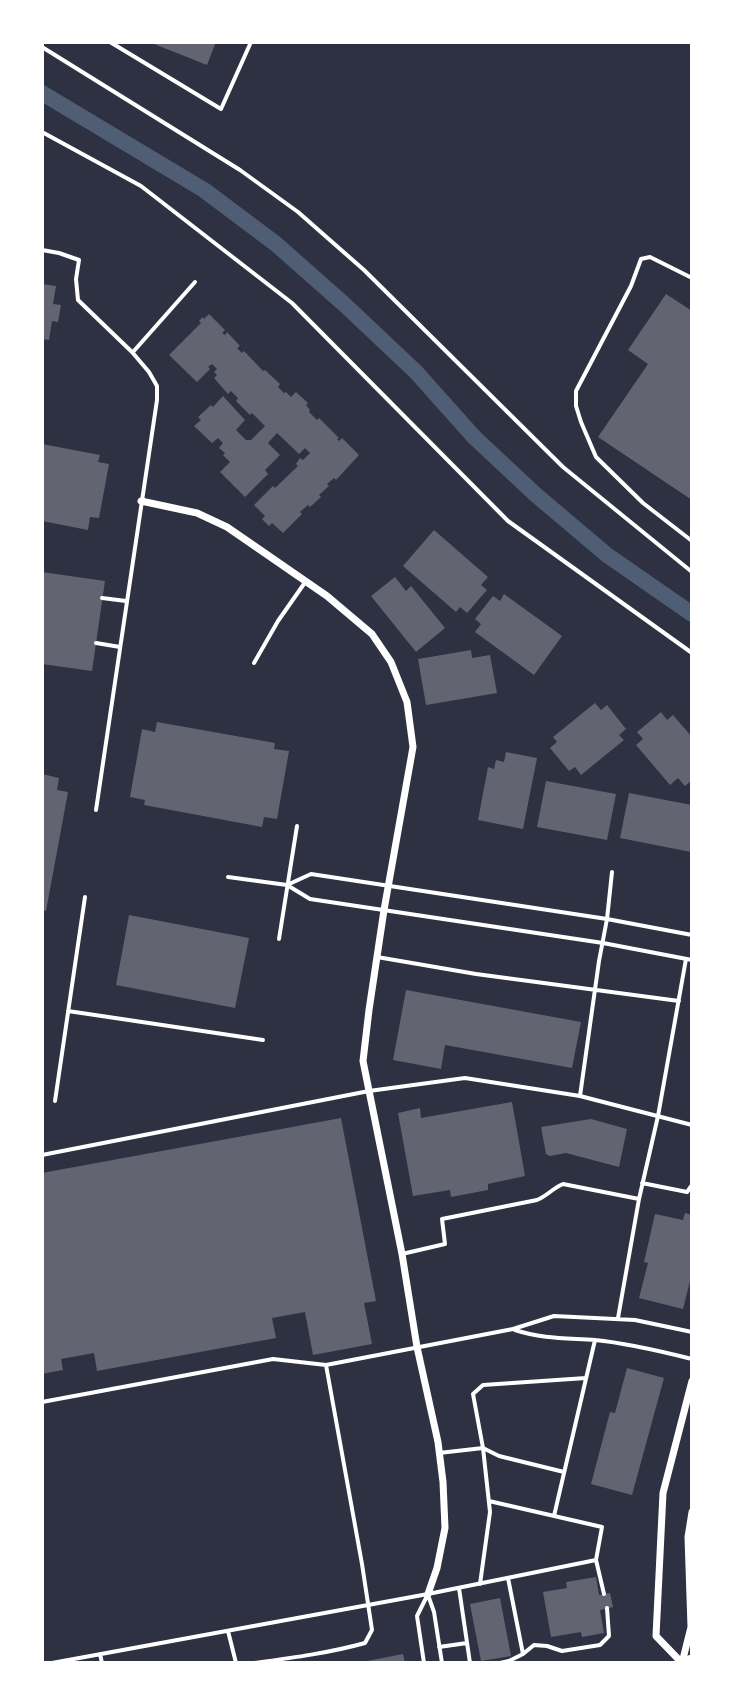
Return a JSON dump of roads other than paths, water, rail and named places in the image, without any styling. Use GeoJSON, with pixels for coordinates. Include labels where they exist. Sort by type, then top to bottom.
{"type":"FeatureCollection","features":[{"type":"Feature","properties":{"kind":"main road"},"geometry":{"type":"LineString","coordinates":[[682,1663],[692,1660]]}},
{"type":"Feature","properties":{"kind":"street"},"geometry":{"type":"LineString","coordinates":[[141,501],[197,513],[227,527],[306,581],[372,634],[391,662],[407,702],[413,747],[384,910],[363,1061],[443,1482],[445,1528],[428,1594]]}},
{"type":"Feature","properties":{"kind":"street"},"geometry":{"type":"LineString","coordinates":[[682,1663],[656,1636],[663,1493],[692,1381]]}},
{"type":"Feature","properties":{"kind":"street"},"geometry":{"type":"LineString","coordinates":[[682,1663],[691,1627],[688,1537],[692,1512]]}},
{"type":"Feature","properties":{"kind":"lane"},"geometry":{"type":"LineString","coordinates":[[110,42],[221,109],[251,42]]}},
{"type":"Feature","properties":{"kind":"lane"},"geometry":{"type":"LineString","coordinates":[[42,47],[240,170],[298,212],[375,281],[563,467],[692,572]]}},
{"type":"Feature","properties":{"kind":"lane"},"geometry":{"type":"LineString","coordinates":[[42,132],[141,186],[292,303],[508,521],[692,653]]}},
{"type":"Feature","properties":{"kind":"lane"},"geometry":{"type":"LineString","coordinates":[[42,250],[79,260],[76,279],[78,300],[132,352],[157,386],[96,810]]}},
{"type":"Feature","properties":{"kind":"lane"},"geometry":{"type":"LineString","coordinates":[[692,278],[650,257],[641,259],[631,286],[576,391],[576,406],[596,457],[643,503],[692,541]]}},
{"type":"Feature","properties":{"kind":"lane"},"geometry":{"type":"LineString","coordinates":[[132,352],[195,282]]}},
{"type":"Feature","properties":{"kind":"lane"},"geometry":{"type":"LineString","coordinates":[[254,663],[306,581]]}},
{"type":"Feature","properties":{"kind":"lane"},"geometry":{"type":"LineString","coordinates":[[102,598],[126,601]]}},
{"type":"Feature","properties":{"kind":"lane"},"geometry":{"type":"LineString","coordinates":[[96,643],[120,647]]}},
{"type":"Feature","properties":{"kind":"lane"},"geometry":{"type":"LineString","coordinates":[[279,939],[297,826]]}},
{"type":"Feature","properties":{"kind":"lane"},"geometry":{"type":"LineString","coordinates":[[580,1096],[612,872]]}},
{"type":"Feature","properties":{"kind":"lane"},"geometry":{"type":"LineString","coordinates":[[287,885],[311,874],[692,935]]}},
{"type":"Feature","properties":{"kind":"lane"},"geometry":{"type":"LineString","coordinates":[[228,877],[287,885],[310,899],[689,959],[642,1183],[618,1318]]}},
{"type":"Feature","properties":{"kind":"lane"},"geometry":{"type":"LineString","coordinates":[[55,1101],[85,897]]}},
{"type":"Feature","properties":{"kind":"lane"},"geometry":{"type":"LineString","coordinates":[[377,957],[476,974],[679,1001]]}},
{"type":"Feature","properties":{"kind":"lane"},"geometry":{"type":"LineString","coordinates":[[68,1011],[263,1040]]}},
{"type":"Feature","properties":{"kind":"lane"},"geometry":{"type":"LineString","coordinates":[[42,1155],[369,1091],[465,1078],[580,1096],[692,1125]]}},
{"type":"Feature","properties":{"kind":"lane"},"geometry":{"type":"LineString","coordinates":[[642,1183],[687,1192],[692,1185]]}},
{"type":"Feature","properties":{"kind":"lane"},"geometry":{"type":"LineString","coordinates":[[402,1254],[445,1244],[442,1219],[537,1200],[563,1184],[639,1199]]}},
{"type":"Feature","properties":{"kind":"lane"},"geometry":{"type":"LineString","coordinates":[[42,1402],[273,1359],[326,1365],[513,1329],[554,1316],[618,1318],[692,1332]]}},
{"type":"Feature","properties":{"kind":"lane"},"geometry":{"type":"LineString","coordinates":[[513,1329],[533,1336],[595,1340],[692,1359]]}},
{"type":"Feature","properties":{"kind":"lane"},"geometry":{"type":"LineString","coordinates":[[554,1516],[595,1340]]}},
{"type":"Feature","properties":{"kind":"lane"},"geometry":{"type":"LineString","coordinates":[[254,1663],[326,1653],[365,1643],[372,1630],[326,1365]]}},
{"type":"Feature","properties":{"kind":"lane"},"geometry":{"type":"LineString","coordinates":[[480,1584],[490,1512],[473,1394],[483,1385],[586,1378]]}},
{"type":"Feature","properties":{"kind":"lane"},"geometry":{"type":"LineString","coordinates":[[439,1453],[483,1448],[499,1456],[564,1472]]}},
{"type":"Feature","properties":{"kind":"lane"},"geometry":{"type":"LineString","coordinates":[[489,1501],[602,1527],[596,1560],[604,1594]]}},
{"type":"Feature","properties":{"kind":"lane"},"geometry":{"type":"LineString","coordinates":[[52,1663],[596,1560]]}},
{"type":"Feature","properties":{"kind":"lane"},"geometry":{"type":"LineString","coordinates":[[508,1578],[523,1654]]}},
{"type":"Feature","properties":{"kind":"lane"},"geometry":{"type":"LineString","coordinates":[[459,1588],[470,1663]]}},
{"type":"Feature","properties":{"kind":"lane"},"geometry":{"type":"LineString","coordinates":[[428,1594],[442,1663]]}},
{"type":"Feature","properties":{"kind":"lane"},"geometry":{"type":"LineString","coordinates":[[424,1663],[417,1616],[428,1594]]}},
{"type":"Feature","properties":{"kind":"lane"},"geometry":{"type":"LineString","coordinates":[[500,1663],[523,1654],[534,1645],[562,1651],[600,1645],[609,1636],[607,1608]]}},
{"type":"Feature","properties":{"kind":"lane"},"geometry":{"type":"LineString","coordinates":[[228,1631],[236,1663]]}},
{"type":"Feature","properties":{"kind":"lane"},"geometry":{"type":"LineString","coordinates":[[439,1647],[467,1643]]}},
{"type":"Feature","properties":{"kind":"lane"},"geometry":{"type":"LineString","coordinates":[[100,1654],[102,1663]]}},
{"type":"Feature","properties":{"kind":"waterway"},"geometry":{"type":"LineString","coordinates":[[42,93],[204,190],[276,244],[416,372],[474,437],[536,495],[607,555],[692,614]]}}]}
